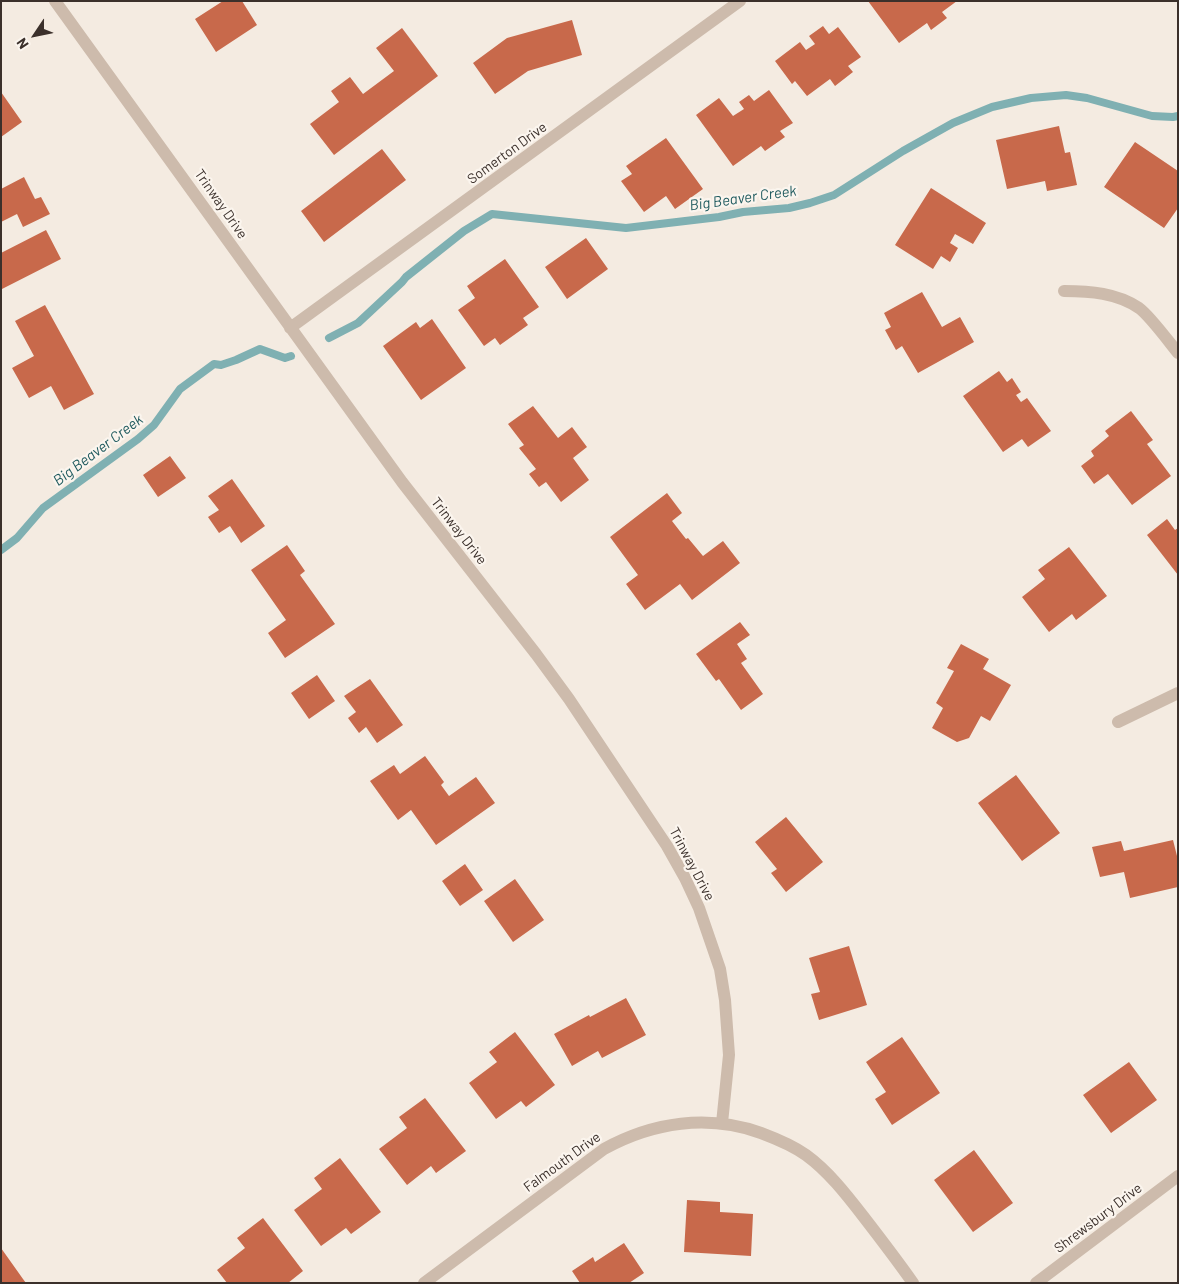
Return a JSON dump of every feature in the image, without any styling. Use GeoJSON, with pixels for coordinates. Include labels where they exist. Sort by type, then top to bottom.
{"type":"FeatureCollection","features":[{"type":"Feature","properties":{"kind":"street","name":"Trinway Drive"},"geometry":{"type":"LineString","coordinates":[[55,1],[402,482],[569,699],[619,772],[685,878],[710,936],[720,969],[726,1000],[728,1055],[722,1123]]}},
{"type":"Feature","properties":{"kind":"street","name":"Somerton Drive"},"geometry":{"type":"LineString","coordinates":[[290,328],[740,1]]}},
{"type":"Feature","properties":{"kind":"street"},"geometry":{"type":"LineString","coordinates":[[1064,291],[1090,291],[1116,296],[1140,309],[1178,353]]}},
{"type":"Feature","properties":{"kind":"street"},"geometry":{"type":"LineString","coordinates":[[1118,722],[1178,693]]}},
{"type":"Feature","properties":{"kind":"street","name":"Falmouth Drive"},"geometry":{"type":"LineString","coordinates":[[424,1283],[604,1149],[644,1130],[693,1122],[722,1123],[747,1128],[790,1145],[812,1160],[823,1169],[854,1204],[913,1283]]}},
{"type":"Feature","properties":{"kind":"street","name":"Shrewsbury Drive"},"geometry":{"type":"LineString","coordinates":[[1036,1283],[1178,1176]]}},
{"type":"Feature","properties":{"kind":"building"},"geometry":{"type":"Polygon","coordinates":[[[223,1],[242,1],[257,25],[216,52],[195,19],[223,1]]]}},
{"type":"Feature","properties":{"kind":"building"},"geometry":{"type":"Polygon","coordinates":[[[868,1],[957,1],[942,12],[947,18],[931,30],[927,23],[899,43],[868,1]]]}},
{"type":"Feature","properties":{"kind":"building"},"geometry":{"type":"Polygon","coordinates":[[[572,20],[582,55],[528,71],[495,94],[473,63],[507,38],[572,20]]]}},
{"type":"Feature","properties":{"kind":"building"},"geometry":{"type":"Polygon","coordinates":[[[823,26],[829,34],[838,27],[861,57],[848,66],[853,72],[835,86],[830,79],[807,96],[795,81],[792,84],[775,61],[800,42],[806,50],[815,44],[809,36],[823,26]]]}},
{"type":"Feature","properties":{"kind":"building"},"geometry":{"type":"Polygon","coordinates":[[[402,28],[438,76],[334,155],[310,124],[339,102],[331,91],[350,77],[363,94],[394,71],[376,48],[402,28]]]}},
{"type":"Feature","properties":{"kind":"building"},"geometry":{"type":"Polygon","coordinates":[[[769,90],[793,123],[780,131],[785,137],[765,151],[761,146],[733,166],[696,115],[719,98],[733,116],[744,109],[739,102],[749,95],[754,101],[769,90]]]}},
{"type":"Feature","properties":{"kind":"building"},"geometry":{"type":"Polygon","coordinates":[[[1,92],[22,122],[1,137],[1,92]]]}},
{"type":"Feature","properties":{"kind":"building"},"geometry":{"type":"Polygon","coordinates":[[[1059,126],[1065,153],[1070,152],[1077,185],[1047,191],[1045,181],[1007,189],[996,140],[1059,126]]]}},
{"type":"Feature","properties":{"kind":"building"},"geometry":{"type":"Polygon","coordinates":[[[666,138],[703,189],[675,209],[666,196],[644,212],[621,181],[632,174],[626,166],[666,138]]]}},
{"type":"Feature","properties":{"kind":"building"},"geometry":{"type":"Polygon","coordinates":[[[1135,142],[1178,171],[1178,208],[1164,228],[1104,187],[1135,142]]]}},
{"type":"Feature","properties":{"kind":"building"},"geometry":{"type":"Polygon","coordinates":[[[382,149],[406,180],[324,242],[301,211],[382,149]]]}},
{"type":"Feature","properties":{"kind":"building"},"geometry":{"type":"Polygon","coordinates":[[[24,177],[35,199],[41,197],[50,214],[23,227],[17,214],[1,222],[1,189],[24,177]]]}},
{"type":"Feature","properties":{"kind":"building"},"geometry":{"type":"Polygon","coordinates":[[[931,188],[986,223],[973,244],[955,234],[950,243],[958,248],[950,262],[941,256],[933,269],[895,245],[931,188]]]}},
{"type":"Feature","properties":{"kind":"building"},"geometry":{"type":"Polygon","coordinates":[[[46,230],[61,259],[2,289],[1,253],[46,230]]]}},
{"type":"Feature","properties":{"kind":"building"},"geometry":{"type":"Polygon","coordinates":[[[586,238],[608,269],[567,299],[545,267],[586,238]]]}},
{"type":"Feature","properties":{"kind":"building"},"geometry":{"type":"Polygon","coordinates":[[[505,259],[539,307],[523,318],[528,325],[500,345],[495,338],[484,346],[458,310],[475,298],[467,286],[505,259]]]}},
{"type":"Feature","properties":{"kind":"building"},"geometry":{"type":"Polygon","coordinates":[[[922,292],[942,327],[960,317],[974,342],[918,373],[902,346],[896,350],[885,330],[891,327],[884,313],[922,292]]]}},
{"type":"Feature","properties":{"kind":"building"},"geometry":{"type":"Polygon","coordinates":[[[45,305],[94,394],[64,410],[51,386],[29,398],[12,368],[34,356],[15,321],[45,305]]]}},
{"type":"Feature","properties":{"kind":"building"},"geometry":{"type":"Polygon","coordinates":[[[432,319],[466,368],[421,400],[383,346],[416,322],[420,328],[432,319]]]}},
{"type":"Feature","properties":{"kind":"building"},"geometry":{"type":"Polygon","coordinates":[[[999,371],[1007,382],[1012,378],[1021,392],[1016,395],[1021,402],[1027,398],[1051,431],[1028,447],[1022,439],[1003,452],[963,396],[999,371]]]}},
{"type":"Feature","properties":{"kind":"building"},"geometry":{"type":"Polygon","coordinates":[[[533,406],[558,438],[572,427],[587,447],[573,458],[589,480],[561,502],[546,482],[539,487],[529,474],[536,469],[519,448],[524,445],[508,424],[533,406]]]}},
{"type":"Feature","properties":{"kind":"building"},"geometry":{"type":"Polygon","coordinates":[[[1131,411],[1153,440],[1147,444],[1171,476],[1132,505],[1108,474],[1094,484],[1081,466],[1094,456],[1091,451],[1109,436],[1105,431],[1131,411]]]}},
{"type":"Feature","properties":{"kind":"building"},"geometry":{"type":"Polygon","coordinates":[[[170,456],[186,478],[158,497],[143,475],[170,456]]]}},
{"type":"Feature","properties":{"kind":"building"},"geometry":{"type":"Polygon","coordinates":[[[232,479],[265,526],[241,543],[230,526],[219,533],[208,517],[219,510],[208,496],[232,479]]]}},
{"type":"Feature","properties":{"kind":"building"},"geometry":{"type":"Polygon","coordinates":[[[667,493],[682,513],[672,521],[703,556],[723,541],[740,563],[692,600],[680,584],[645,610],[626,584],[638,575],[610,537],[667,493]]]}},
{"type":"Feature","properties":{"kind":"building"},"geometry":{"type":"Polygon","coordinates":[[[1167,519],[1175,530],[1178,528],[1178,575],[1147,535],[1167,519]]]}},
{"type":"Feature","properties":{"kind":"building"},"geometry":{"type":"Polygon","coordinates":[[[287,545],[305,571],[300,575],[335,624],[285,658],[268,633],[286,620],[251,570],[287,545]]]}},
{"type":"Feature","properties":{"kind":"building"},"geometry":{"type":"Polygon","coordinates":[[[1069,547],[1107,596],[1076,620],[1072,614],[1049,632],[1022,597],[1045,579],[1038,570],[1069,547]]]}},
{"type":"Feature","properties":{"kind":"building"},"geometry":{"type":"Polygon","coordinates":[[[740,622],[750,635],[737,644],[747,659],[741,663],[763,694],[741,710],[719,679],[716,681],[696,654],[740,622]]]}},
{"type":"Feature","properties":{"kind":"building"},"geometry":{"type":"Polygon","coordinates":[[[961,644],[989,659],[983,669],[1011,685],[990,721],[981,716],[969,738],[957,742],[932,728],[943,708],[936,703],[954,671],[947,668],[961,644]]]}},
{"type":"Feature","properties":{"kind":"building"},"geometry":{"type":"Polygon","coordinates":[[[317,675],[335,701],[309,719],[291,693],[317,675]]]}},
{"type":"Feature","properties":{"kind":"building"},"geometry":{"type":"Polygon","coordinates":[[[370,679],[403,725],[377,743],[366,727],[359,733],[348,718],[356,712],[344,696],[370,679]]]}},
{"type":"Feature","properties":{"kind":"building"},"geometry":{"type":"Polygon","coordinates":[[[425,756],[444,782],[441,785],[449,796],[476,777],[495,803],[436,845],[411,810],[398,820],[370,781],[394,765],[400,774],[425,756]]]}},
{"type":"Feature","properties":{"kind":"building"},"geometry":{"type":"Polygon","coordinates":[[[1016,775],[1060,833],[1022,861],[978,803],[1016,775]]]}},
{"type":"Feature","properties":{"kind":"building"},"geometry":{"type":"Polygon","coordinates":[[[786,817],[823,862],[786,892],[771,873],[777,869],[755,842],[786,817]]]}},
{"type":"Feature","properties":{"kind":"building"},"geometry":{"type":"Polygon","coordinates":[[[1173,840],[1178,860],[1178,887],[1130,898],[1124,872],[1100,877],[1092,847],[1121,841],[1124,851],[1173,840]]]}},
{"type":"Feature","properties":{"kind":"building"},"geometry":{"type":"Polygon","coordinates":[[[465,864],[483,890],[460,906],[442,881],[465,864]]]}},
{"type":"Feature","properties":{"kind":"building"},"geometry":{"type":"Polygon","coordinates":[[[515,879],[544,920],[513,942],[484,901],[515,879]]]}},
{"type":"Feature","properties":{"kind":"building"},"geometry":{"type":"Polygon","coordinates":[[[849,946],[867,1005],[819,1020],[811,994],[820,992],[809,958],[849,946]]]}},
{"type":"Feature","properties":{"kind":"building"},"geometry":{"type":"Polygon","coordinates":[[[626,998],[646,1035],[602,1058],[598,1051],[572,1066],[554,1034],[626,998]]]}},
{"type":"Feature","properties":{"kind":"building"},"geometry":{"type":"Polygon","coordinates":[[[515,1032],[555,1085],[526,1107],[521,1101],[496,1119],[469,1083],[497,1062],[489,1052],[515,1032]]]}},
{"type":"Feature","properties":{"kind":"building"},"geometry":{"type":"Polygon","coordinates":[[[902,1037],[940,1093],[892,1125],[875,1099],[886,1092],[866,1062],[902,1037]]]}},
{"type":"Feature","properties":{"kind":"building"},"geometry":{"type":"Polygon","coordinates":[[[1129,1062],[1157,1100],[1111,1133],[1083,1095],[1129,1062]]]}},
{"type":"Feature","properties":{"kind":"building"},"geometry":{"type":"Polygon","coordinates":[[[425,1098],[466,1151],[436,1173],[431,1166],[407,1185],[379,1149],[407,1128],[399,1117],[425,1098]]]}},
{"type":"Feature","properties":{"kind":"building"},"geometry":{"type":"Polygon","coordinates":[[[974,1150],[1013,1203],[973,1232],[934,1180],[974,1150]]]}},
{"type":"Feature","properties":{"kind":"building"},"geometry":{"type":"Polygon","coordinates":[[[340,1158],[381,1212],[351,1234],[346,1228],[321,1246],[294,1210],[322,1189],[314,1178],[340,1158]]]}},
{"type":"Feature","properties":{"kind":"building"},"geometry":{"type":"Polygon","coordinates":[[[687,1200],[720,1202],[720,1212],[753,1214],[751,1256],[684,1252],[687,1200]]]}},
{"type":"Feature","properties":{"kind":"building"},"geometry":{"type":"Polygon","coordinates":[[[263,1218],[303,1271],[288,1283],[227,1283],[217,1270],[245,1248],[237,1238],[263,1218]]]}},
{"type":"Feature","properties":{"kind":"building"},"geometry":{"type":"Polygon","coordinates":[[[624,1243],[644,1273],[629,1283],[580,1283],[572,1271],[593,1257],[595,1262],[624,1243]]]}},
{"type":"Feature","properties":{"kind":"building"},"geometry":{"type":"Polygon","coordinates":[[[1,1248],[23,1279],[26,1283],[1,1283],[1,1248]]]}},
{"type":"Feature","properties":{"kind":"waterway","name":"Big Beaver Creek"},"geometry":{"type":"LineString","coordinates":[[329,338],[358,323],[406,277],[464,231],[492,214],[626,228],[719,217],[743,212],[789,208],[834,195],[903,151],[953,123],[992,107],[1031,98],[1066,95],[1087,98],[1152,116],[1178,116]]}},
{"type":"Feature","properties":{"kind":"waterway","name":"Big Beaver Creek"},"geometry":{"type":"LineString","coordinates":[[1,550],[17,538],[43,508],[138,439],[154,425],[180,389],[214,364],[221,365],[260,349],[285,358],[291,356]]}}]}
